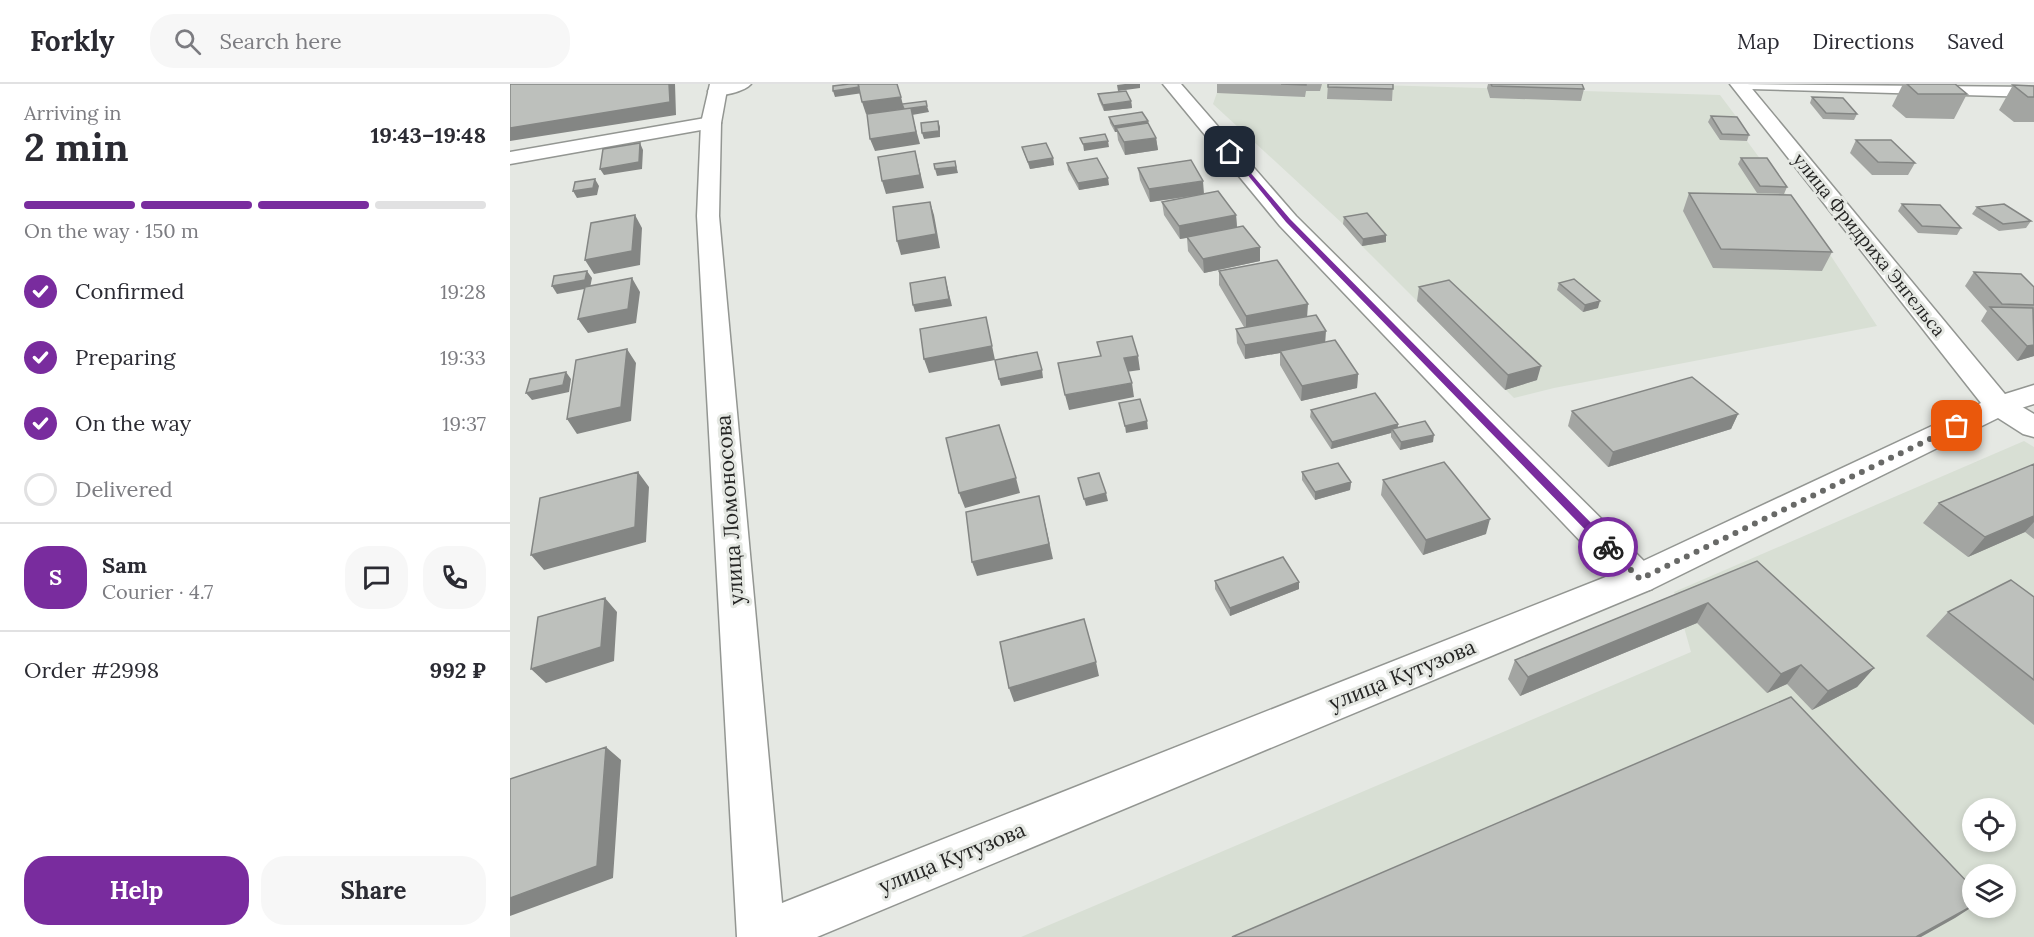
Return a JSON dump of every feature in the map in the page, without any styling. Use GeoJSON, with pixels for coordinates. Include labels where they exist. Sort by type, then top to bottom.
{"type":"FeatureCollection","features":[{"type":"Feature","properties":{"kind":"main road"},"geometry":{"type":"LineString","coordinates":[[1172,84],[1288,221],[1640,579]]}},
{"type":"Feature","properties":{"kind":"main road","name":"улица Фридриха Энгельса"},"geometry":{"type":"LineString","coordinates":[[1739,84],[2017,400]]}},
{"type":"Feature","properties":{"kind":"main road"},"geometry":{"type":"LineString","coordinates":[[1750,84],[2034,92]]}},
{"type":"Feature","properties":{"kind":"main road","name":"улица Ломоносова"},"geometry":{"type":"LineString","coordinates":[[726,86],[711,123],[708,216],[760,937]]}},
{"type":"Feature","properties":{"kind":"main road"},"geometry":{"type":"LineString","coordinates":[[510,158],[711,123]]}},
{"type":"Feature","properties":{"kind":"main road"},"geometry":{"type":"LineString","coordinates":[[2017,400],[2034,427]]}},
{"type":"Feature","properties":{"kind":"main road","name":"улица Кутузова"},"geometry":{"type":"LineString","coordinates":[[760,937],[1640,579],[2017,400]]}},
{"type":"Feature","properties":{"kind":"shaded area"},"geometry":{"type":"Polygon","coordinates":[[[1220,84],[1341,84],[1720,95],[1741,123],[1735,123],[1747,141],[1825,247],[1877,326],[1554,388],[1514,398],[1362,246],[1343,224],[1213,104],[1220,84]]]}},
{"type":"Feature","properties":{"kind":"shaded area"},"geometry":{"type":"Polygon","coordinates":[[[2024,441],[2034,447],[2034,937],[1021,937],[1691,652],[1674,592],[2024,441]]]}},
{"type":"Feature","properties":{"kind":"building"},"geometry":{"type":"Polygon","coordinates":[[[510,84],[669,84],[670,102],[510,128],[510,84]]]}},
{"type":"Feature","properties":{"kind":"building"},"geometry":{"type":"Polygon","coordinates":[[[858,84],[859,87],[833,91],[833,86],[858,84]]]}},
{"type":"Feature","properties":{"kind":"building"},"geometry":{"type":"Polygon","coordinates":[[[858,84],[897,84],[901,97],[862,102],[858,84]]]}},
{"type":"Feature","properties":{"kind":"building"},"geometry":{"type":"Polygon","coordinates":[[[1328,84],[1393,84],[1393,89],[1328,87],[1328,84]]]}},
{"type":"Feature","properties":{"kind":"building"},"geometry":{"type":"Polygon","coordinates":[[[1491,84],[1582,84],[1584,89],[1492,86],[1491,84]]]}},
{"type":"Feature","properties":{"kind":"building"},"geometry":{"type":"Polygon","coordinates":[[[1907,84],[1955,84],[1967,94],[1918,94],[1907,84]]]}},
{"type":"Feature","properties":{"kind":"building"},"geometry":{"type":"Polygon","coordinates":[[[2013,85],[2034,86],[2034,97],[2028,97],[2013,85]]]}},
{"type":"Feature","properties":{"kind":"building"},"geometry":{"type":"Polygon","coordinates":[[[1126,91],[1131,101],[1103,105],[1098,94],[1126,91]]]}},
{"type":"Feature","properties":{"kind":"building"},"geometry":{"type":"Polygon","coordinates":[[[1812,97],[1843,98],[1857,114],[1826,113],[1812,97]]]}},
{"type":"Feature","properties":{"kind":"building"},"geometry":{"type":"Polygon","coordinates":[[[926,101],[927,106],[904,109],[902,104],[926,101]]]}},
{"type":"Feature","properties":{"kind":"building"},"geometry":{"type":"Polygon","coordinates":[[[911,108],[916,132],[870,139],[867,114],[911,108]]]}},
{"type":"Feature","properties":{"kind":"building"},"geometry":{"type":"Polygon","coordinates":[[[1142,112],[1148,121],[1114,126],[1109,117],[1142,112]]]}},
{"type":"Feature","properties":{"kind":"building"},"geometry":{"type":"Polygon","coordinates":[[[1711,116],[1737,117],[1749,135],[1722,134],[1711,116]]]}},
{"type":"Feature","properties":{"kind":"building"},"geometry":{"type":"Polygon","coordinates":[[[938,121],[939,131],[922,133],[921,123],[938,121]]]}},
{"type":"Feature","properties":{"kind":"building"},"geometry":{"type":"Polygon","coordinates":[[[1148,123],[1156,138],[1124,142],[1116,128],[1148,123]]]}},
{"type":"Feature","properties":{"kind":"building"},"geometry":{"type":"Polygon","coordinates":[[[1105,134],[1108,141],[1083,144],[1080,138],[1105,134]]]}},
{"type":"Feature","properties":{"kind":"building"},"geometry":{"type":"Polygon","coordinates":[[[1856,140],[1891,140],[1915,163],[1878,162],[1856,140]]]}},
{"type":"Feature","properties":{"kind":"building"},"geometry":{"type":"Polygon","coordinates":[[[640,143],[639,162],[600,169],[603,149],[640,143]]]}},
{"type":"Feature","properties":{"kind":"building"},"geometry":{"type":"Polygon","coordinates":[[[1046,143],[1053,158],[1028,162],[1022,147],[1046,143]]]}},
{"type":"Feature","properties":{"kind":"building"},"geometry":{"type":"Polygon","coordinates":[[[915,151],[920,175],[882,181],[878,157],[915,151]]]}},
{"type":"Feature","properties":{"kind":"building"},"geometry":{"type":"Polygon","coordinates":[[[1097,158],[1108,178],[1078,183],[1067,163],[1097,158]]]}},
{"type":"Feature","properties":{"kind":"building"},"geometry":{"type":"Polygon","coordinates":[[[1741,158],[1767,158],[1787,187],[1760,186],[1741,158]]]}},
{"type":"Feature","properties":{"kind":"building"},"geometry":{"type":"Polygon","coordinates":[[[1191,160],[1203,181],[1149,189],[1138,168],[1191,160]]]}},
{"type":"Feature","properties":{"kind":"building"},"geometry":{"type":"Polygon","coordinates":[[[955,161],[956,167],[935,169],[934,164],[955,161]]]}},
{"type":"Feature","properties":{"kind":"building"},"geometry":{"type":"Polygon","coordinates":[[[595,179],[593,188],[573,191],[575,182],[595,179]]]}},
{"type":"Feature","properties":{"kind":"building"},"geometry":{"type":"Polygon","coordinates":[[[1218,191],[1236,215],[1179,226],[1162,202],[1218,191]]]}},
{"type":"Feature","properties":{"kind":"building"},"geometry":{"type":"Polygon","coordinates":[[[1689,193],[1791,195],[1832,252],[1721,249],[1689,193]]]}},
{"type":"Feature","properties":{"kind":"building"},"geometry":{"type":"Polygon","coordinates":[[[930,202],[936,234],[897,241],[893,207],[930,202]]]}},
{"type":"Feature","properties":{"kind":"building"},"geometry":{"type":"Polygon","coordinates":[[[1902,204],[1940,205],[1961,228],[1922,226],[1902,204]]]}},
{"type":"Feature","properties":{"kind":"building"},"geometry":{"type":"Polygon","coordinates":[[[2004,204],[2031,221],[2003,224],[1977,207],[2004,204]]]}},
{"type":"Feature","properties":{"kind":"building"},"geometry":{"type":"Polygon","coordinates":[[[1367,213],[1386,235],[1363,239],[1344,217],[1367,213]]]}},
{"type":"Feature","properties":{"kind":"building"},"geometry":{"type":"Polygon","coordinates":[[[635,215],[632,251],[585,260],[591,223],[635,215]]]}},
{"type":"Feature","properties":{"kind":"building"},"geometry":{"type":"Polygon","coordinates":[[[1243,226],[1260,247],[1203,259],[1187,237],[1243,226]]]}},
{"type":"Feature","properties":{"kind":"building"},"geometry":{"type":"Polygon","coordinates":[[[1277,260],[1308,304],[1246,316],[1219,271],[1277,260]]]}},
{"type":"Feature","properties":{"kind":"building"},"geometry":{"type":"Polygon","coordinates":[[[587,271],[585,280],[552,286],[554,276],[587,271]]]}},
{"type":"Feature","properties":{"kind":"building"},"geometry":{"type":"Polygon","coordinates":[[[1974,272],[2021,274],[2034,287],[2034,305],[2002,304],[1974,272]]]}},
{"type":"Feature","properties":{"kind":"building"},"geometry":{"type":"Polygon","coordinates":[[[945,277],[949,299],[913,305],[910,283],[945,277]]]}},
{"type":"Feature","properties":{"kind":"building"},"geometry":{"type":"Polygon","coordinates":[[[632,278],[628,309],[578,319],[585,287],[632,278]]]}},
{"type":"Feature","properties":{"kind":"building"},"geometry":{"type":"Polygon","coordinates":[[[1574,279],[1600,301],[1585,305],[1559,283],[1574,279]]]}},
{"type":"Feature","properties":{"kind":"building"},"geometry":{"type":"Polygon","coordinates":[[[1449,280],[1541,366],[1508,375],[1419,287],[1449,280]]]}},
{"type":"Feature","properties":{"kind":"building"},"geometry":{"type":"Polygon","coordinates":[[[1990,307],[2033,308],[2034,345],[2027,346],[1990,307]]]}},
{"type":"Feature","properties":{"kind":"building"},"geometry":{"type":"Polygon","coordinates":[[[1316,315],[1326,331],[1245,345],[1236,329],[1316,315]]]}},
{"type":"Feature","properties":{"kind":"building"},"geometry":{"type":"Polygon","coordinates":[[[986,317],[992,346],[924,359],[920,329],[986,317]]]}},
{"type":"Feature","properties":{"kind":"building"},"geometry":{"type":"Polygon","coordinates":[[[1132,336],[1138,356],[1124,358],[1132,383],[1065,395],[1058,363],[1101,356],[1097,342],[1132,336]]]}},
{"type":"Feature","properties":{"kind":"building"},"geometry":{"type":"Polygon","coordinates":[[[1335,340],[1358,374],[1302,386],[1280,351],[1335,340]]]}},
{"type":"Feature","properties":{"kind":"building"},"geometry":{"type":"Polygon","coordinates":[[[627,349],[621,407],[567,419],[576,360],[627,349]]]}},
{"type":"Feature","properties":{"kind":"building"},"geometry":{"type":"Polygon","coordinates":[[[1037,352],[1042,370],[999,379],[995,360],[1037,352]]]}},
{"type":"Feature","properties":{"kind":"building"},"geometry":{"type":"Polygon","coordinates":[[[566,372],[563,385],[526,393],[530,379],[566,372]]]}},
{"type":"Feature","properties":{"kind":"building"},"geometry":{"type":"Polygon","coordinates":[[[1692,377],[1738,414],[1613,452],[1572,411],[1692,377]]]}},
{"type":"Feature","properties":{"kind":"building"},"geometry":{"type":"Polygon","coordinates":[[[1375,393],[1398,424],[1332,442],[1311,410],[1375,393]]]}},
{"type":"Feature","properties":{"kind":"building"},"geometry":{"type":"Polygon","coordinates":[[[1140,399],[1147,421],[1125,426],[1119,403],[1140,399]]]}},
{"type":"Feature","properties":{"kind":"building"},"geometry":{"type":"Polygon","coordinates":[[[1425,421],[1434,435],[1401,442],[1392,429],[1425,421]]]}},
{"type":"Feature","properties":{"kind":"building"},"geometry":{"type":"Polygon","coordinates":[[[999,425],[1016,478],[959,493],[946,438],[999,425]]]}},
{"type":"Feature","properties":{"kind":"building"},"geometry":{"type":"Polygon","coordinates":[[[1444,462],[1490,519],[1426,540],[1383,480],[1444,462]]]}},
{"type":"Feature","properties":{"kind":"building"},"geometry":{"type":"Polygon","coordinates":[[[1338,463],[1351,482],[1315,492],[1302,472],[1338,463]]]}},
{"type":"Feature","properties":{"kind":"building"},"geometry":{"type":"Polygon","coordinates":[[[2034,464],[2034,516],[1985,537],[1939,503],[2034,464]]]}},
{"type":"Feature","properties":{"kind":"building"},"geometry":{"type":"Polygon","coordinates":[[[638,472],[635,527],[531,555],[540,498],[638,472]]]}},
{"type":"Feature","properties":{"kind":"building"},"geometry":{"type":"Polygon","coordinates":[[[1099,473],[1106,493],[1084,499],[1078,478],[1099,473]]]}},
{"type":"Feature","properties":{"kind":"building"},"geometry":{"type":"Polygon","coordinates":[[[1039,496],[1049,544],[972,562],[966,512],[1039,496]]]}},
{"type":"Feature","properties":{"kind":"building"},"geometry":{"type":"Polygon","coordinates":[[[1283,557],[1299,582],[1230,608],[1215,581],[1283,557]]]}},
{"type":"Feature","properties":{"kind":"building"},"geometry":{"type":"Polygon","coordinates":[[[1757,561],[1874,668],[1828,691],[1801,665],[1781,674],[1708,603],[1528,677],[1515,660],[1757,561]]]}},
{"type":"Feature","properties":{"kind":"building"},"geometry":{"type":"Polygon","coordinates":[[[2011,580],[2034,597],[2034,680],[1948,612],[2011,580]]]}},
{"type":"Feature","properties":{"kind":"building"},"geometry":{"type":"Polygon","coordinates":[[[605,598],[601,647],[531,669],[538,617],[605,598]]]}},
{"type":"Feature","properties":{"kind":"building"},"geometry":{"type":"Polygon","coordinates":[[[1084,619],[1096,662],[1009,688],[1000,642],[1084,619]]]}},
{"type":"Feature","properties":{"kind":"building"},"geometry":{"type":"Polygon","coordinates":[[[1791,697],[1962,877],[1962,912],[1916,937],[1232,937],[1791,697]]]}},
{"type":"Feature","properties":{"kind":"building"},"geometry":{"type":"Polygon","coordinates":[[[606,747],[597,866],[510,898],[510,779],[606,747]]]}},
{"type":"Feature","properties":{"kind":"way so far"},"geometry":{"type":"LineString","coordinates":[[1608,547],[1640,579],[1957,426]]}},
{"type":"Feature","properties":{"kind":"route"},"geometry":{"type":"LineString","coordinates":[[1230,152],[1288,221],[1608,547]]}}]}
